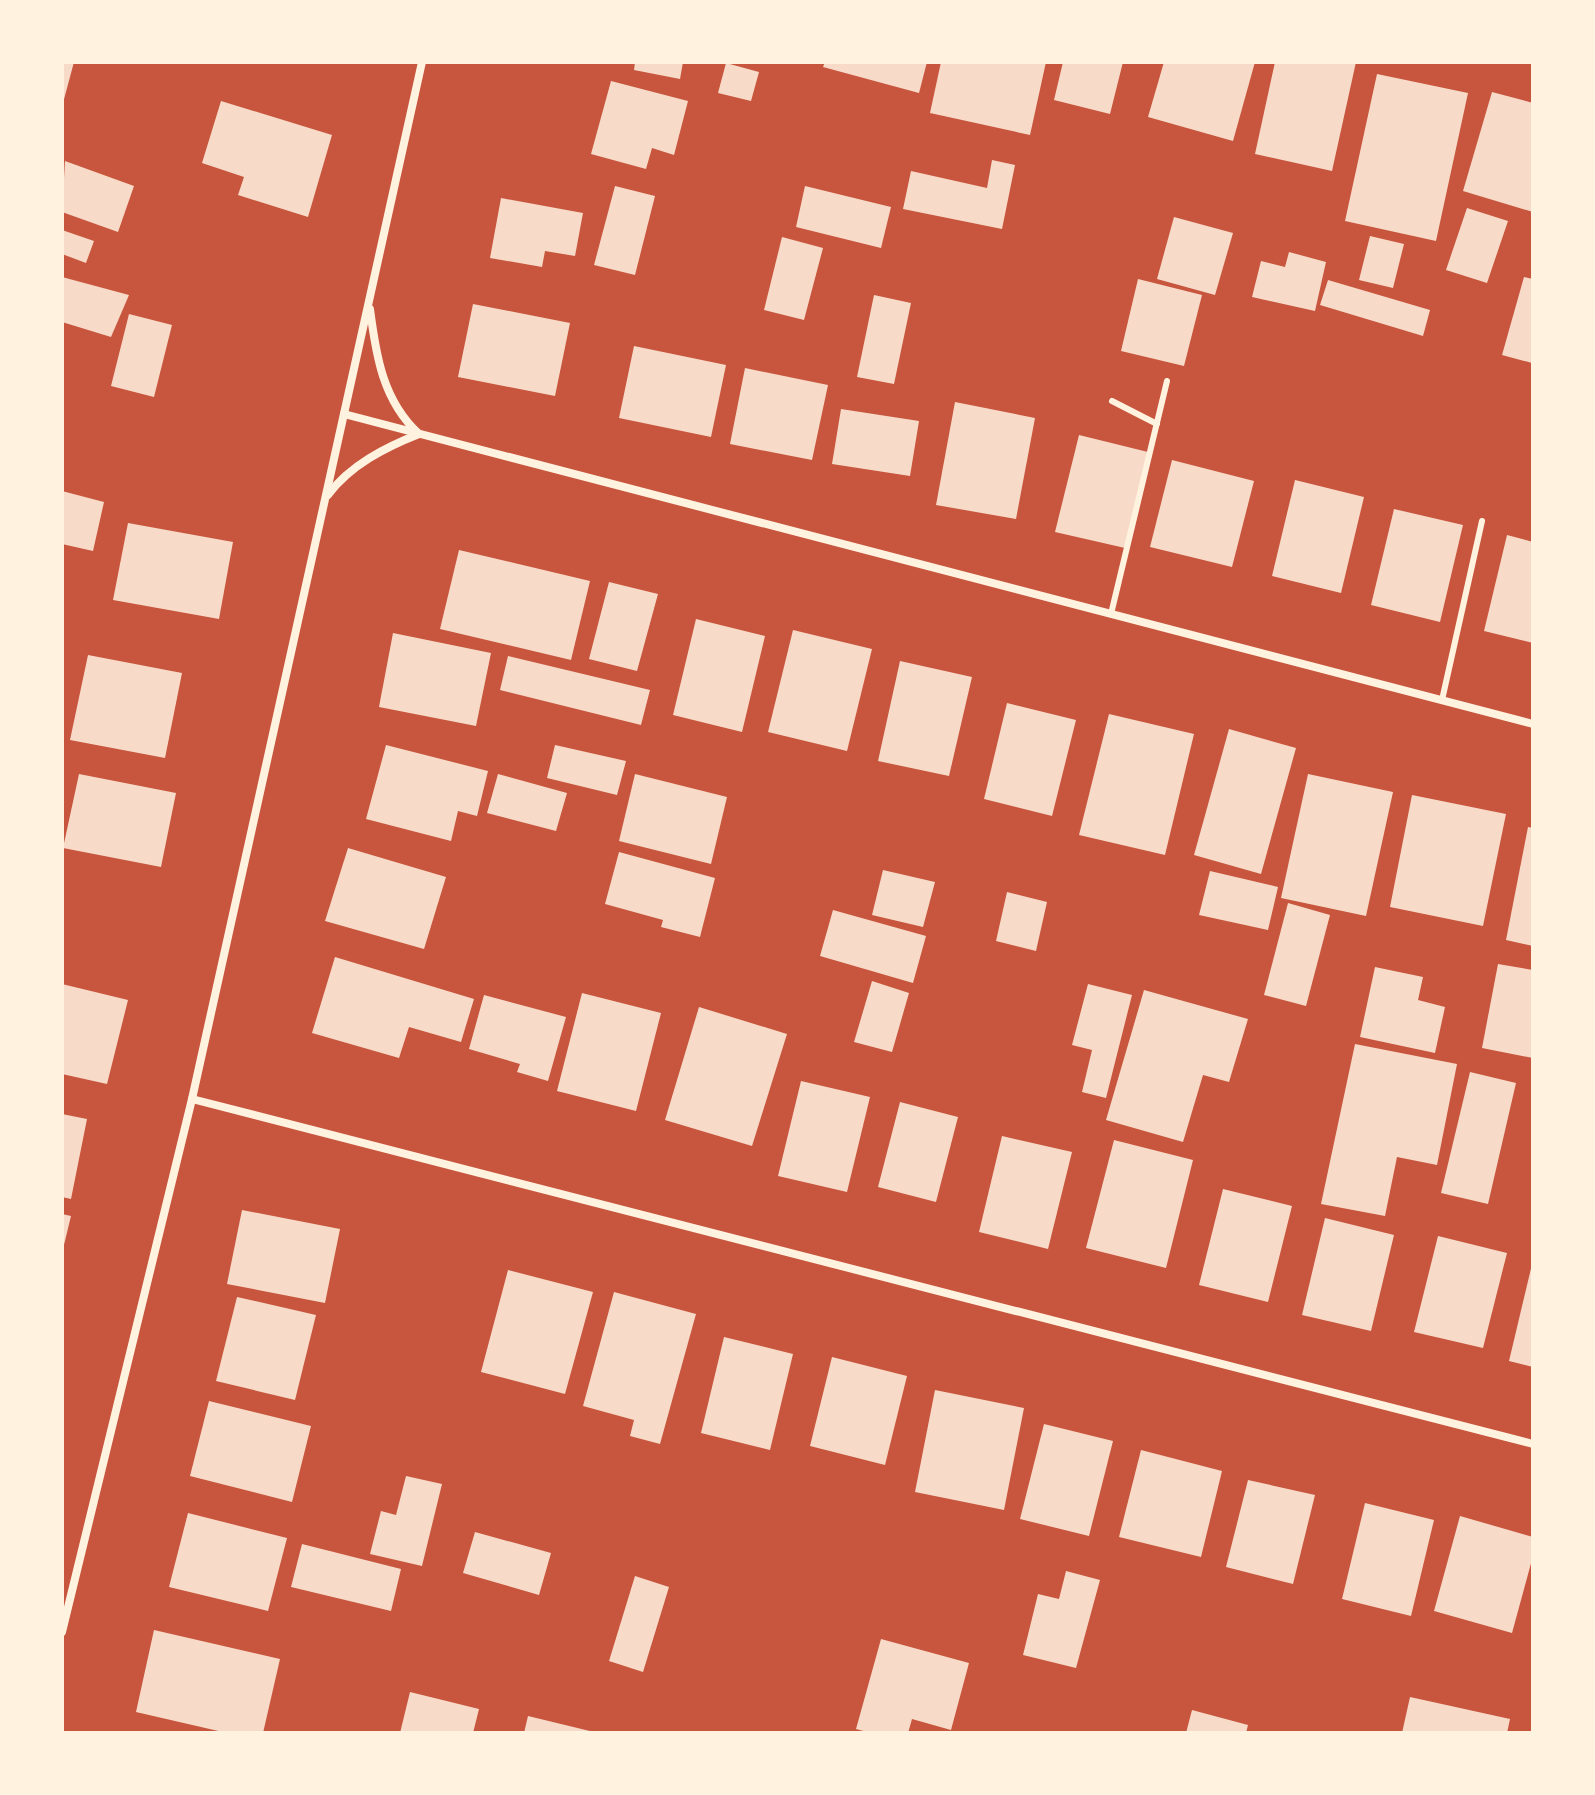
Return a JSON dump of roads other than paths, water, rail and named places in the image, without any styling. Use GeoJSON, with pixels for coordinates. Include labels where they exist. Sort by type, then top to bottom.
{"type":"FeatureCollection","features":[{"type":"Feature","properties":{"kind":"street"},"geometry":{"type":"LineString","coordinates":[[62,1632],[192,1099],[422,62]]}},
{"type":"Feature","properties":{"kind":"street"},"geometry":{"type":"LineString","coordinates":[[369,300],[374,339],[390,399],[419,434]]}},
{"type":"Feature","properties":{"kind":"street"},"geometry":{"type":"LineString","coordinates":[[344,414],[1533,724]]}},
{"type":"Feature","properties":{"kind":"street"},"geometry":{"type":"LineString","coordinates":[[324,500],[366,460],[389,445],[419,434]]}},
{"type":"Feature","properties":{"kind":"street"},"geometry":{"type":"LineString","coordinates":[[192,1099],[1533,1444]]}},
{"type":"Feature","properties":{"kind":"lane"},"geometry":{"type":"LineString","coordinates":[[1111,614],[1167,381]]}},
{"type":"Feature","properties":{"kind":"lane"},"geometry":{"type":"LineString","coordinates":[[1112,401],[1157,424]]}},
{"type":"Feature","properties":{"kind":"lane"},"geometry":{"type":"LineString","coordinates":[[1442,700],[1482,521]]}}]}
